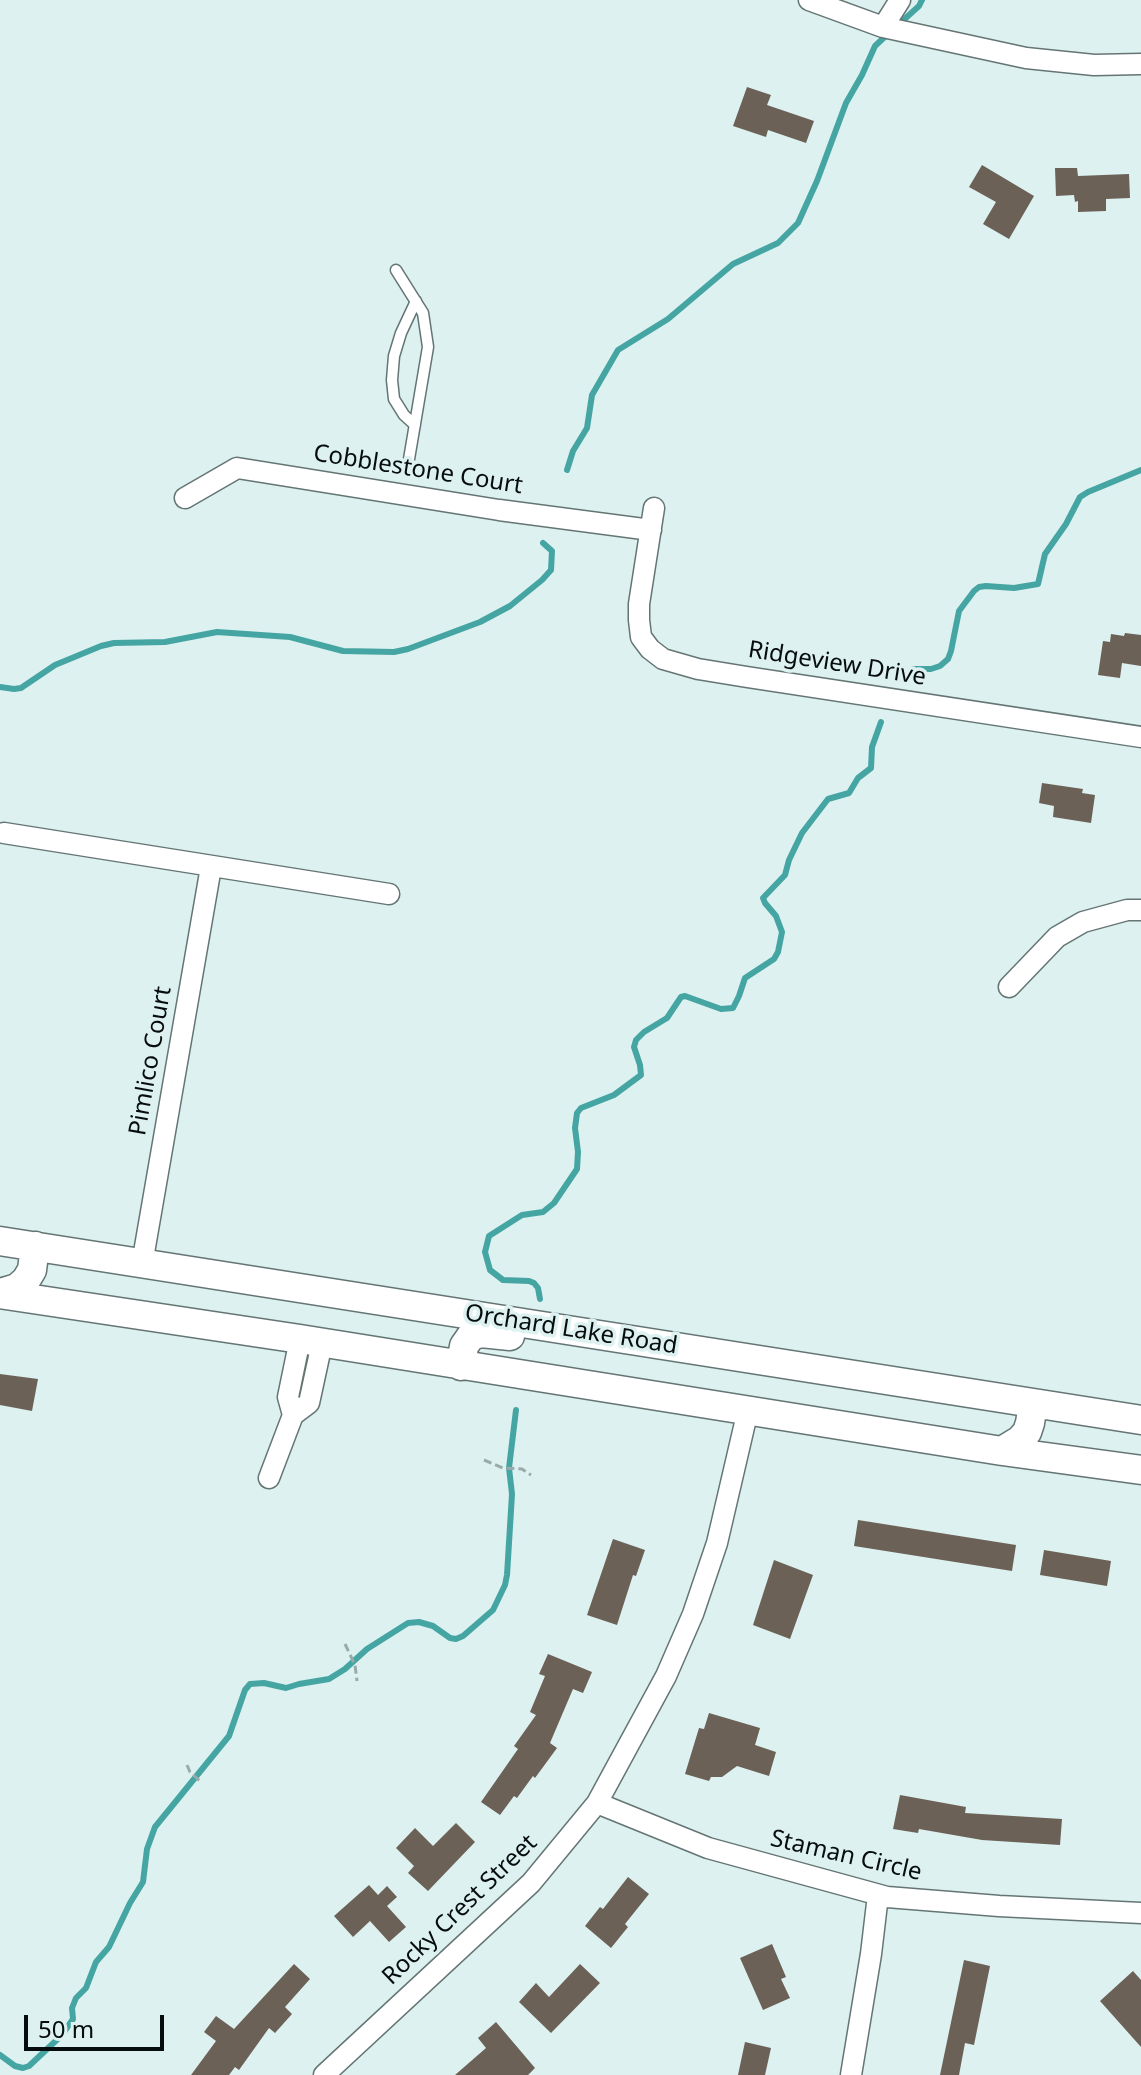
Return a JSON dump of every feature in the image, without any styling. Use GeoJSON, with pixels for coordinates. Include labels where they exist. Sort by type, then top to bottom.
{"type":"FeatureCollection","features":[{"type":"Feature","properties":{"kind":"main road","name":"Orchard Lake Road"},"geometry":{"type":"LineString","coordinates":[[0,1241],[1141,1420]]}},
{"type":"Feature","properties":{"kind":"main road"},"geometry":{"type":"LineString","coordinates":[[0,1293],[17,1288],[26,1280],[32,1270],[35,1246]]}},
{"type":"Feature","properties":{"kind":"main road"},"geometry":{"type":"LineString","coordinates":[[0,1293],[1002,1451],[1141,1470]]}},
{"type":"Feature","properties":{"kind":"main road"},"geometry":{"type":"LineString","coordinates":[[461,1366],[464,1346],[471,1336],[481,1333],[611,1353],[648,1343]]}},
{"type":"Feature","properties":{"kind":"main road"},"geometry":{"type":"LineString","coordinates":[[1002,1451],[1027,1432],[1033,1404]]}},
{"type":"Feature","properties":{"kind":"street"},"geometry":{"type":"LineString","coordinates":[[809,0],[883,27],[1026,58],[1094,65],[1141,64]]}},
{"type":"Feature","properties":{"kind":"street"},"geometry":{"type":"LineString","coordinates":[[883,27],[900,0]]}},
{"type":"Feature","properties":{"kind":"street","name":"Cobblestone Court"},"geometry":{"type":"LineString","coordinates":[[185,498],[237,468],[499,510],[651,530]]}},
{"type":"Feature","properties":{"kind":"street","name":"Ridgeview Drive"},"geometry":{"type":"LineString","coordinates":[[654,508],[639,620],[641,637],[663,659],[698,669],[747,677],[1141,737]]}},
{"type":"Feature","properties":{"kind":"street"},"geometry":{"type":"LineString","coordinates":[[4,833],[389,894]]}},
{"type":"Feature","properties":{"kind":"street","name":"Pimlico Court"},"geometry":{"type":"LineString","coordinates":[[142,1264],[211,867]]}},
{"type":"Feature","properties":{"kind":"street"},"geometry":{"type":"LineString","coordinates":[[1009,987],[1057,937],[1083,922],[1127,910],[1141,910]]}},
{"type":"Feature","properties":{"kind":"street"},"geometry":{"type":"LineString","coordinates":[[269,1478],[293,1415],[288,1397],[311,1341]]}},
{"type":"Feature","properties":{"kind":"street","name":"Rocky Crest Street"},"geometry":{"type":"LineString","coordinates":[[324,2075],[531,1883],[597,1803],[666,1676],[693,1614],[717,1543],[748,1410]]}},
{"type":"Feature","properties":{"kind":"street","name":"Staman Circle"},"geometry":{"type":"LineString","coordinates":[[597,1803],[708,1848],[878,1895],[942,1902],[1141,1913]]}},
{"type":"Feature","properties":{"kind":"street"},"geometry":{"type":"LineString","coordinates":[[851,2075],[878,1895]]}},
{"type":"Feature","properties":{"kind":"lane"},"geometry":{"type":"LineString","coordinates":[[396,270],[423,313],[428,347],[408,465]]}},
{"type":"Feature","properties":{"kind":"lane"},"geometry":{"type":"LineString","coordinates":[[415,425],[394,399],[392,380],[394,356],[416,301]]}},
{"type":"Feature","properties":{"kind":"path"},"geometry":{"type":"LineString","coordinates":[[484,1460],[503,1468],[522,1469],[531,1475]]}},
{"type":"Feature","properties":{"kind":"path"},"geometry":{"type":"LineString","coordinates":[[345,1644],[355,1665],[357,1681]]}},
{"type":"Feature","properties":{"kind":"path"},"geometry":{"type":"LineString","coordinates":[[187,1765],[200,1781]]}},
{"type":"Feature","properties":{"kind":"building"},"geometry":{"type":"Polygon","coordinates":[[[747,87],[771,95],[767,105],[814,121],[806,143],[768,130],[766,137],[733,126],[747,87]]]}},
{"type":"Feature","properties":{"kind":"building"},"geometry":{"type":"Polygon","coordinates":[[[982,165],[1034,196],[1009,239],[983,224],[996,202],[969,187],[982,165]]]}},
{"type":"Feature","properties":{"kind":"building"},"geometry":{"type":"Polygon","coordinates":[[[1055,168],[1077,168],[1078,176],[1129,174],[1130,198],[1106,199],[1106,211],[1078,212],[1078,201],[1075,202],[1074,195],[1056,196],[1055,168]]]}},
{"type":"Feature","properties":{"kind":"building"},"geometry":{"type":"Polygon","coordinates":[[[1125,633],[1141,635],[1141,666],[1122,663],[1120,678],[1098,675],[1103,641],[1110,642],[1111,634],[1124,636],[1125,633]]]}},
{"type":"Feature","properties":{"kind":"building"},"geometry":{"type":"Polygon","coordinates":[[[1042,783],[1083,789],[1082,793],[1095,795],[1091,823],[1053,817],[1054,806],[1039,803],[1042,783]]]}},
{"type":"Feature","properties":{"kind":"building"},"geometry":{"type":"Polygon","coordinates":[[[0,1374],[38,1379],[32,1411],[0,1405],[0,1374]]]}},
{"type":"Feature","properties":{"kind":"building"},"geometry":{"type":"Polygon","coordinates":[[[858,1520],[1016,1545],[1012,1571],[854,1546],[858,1520]]]}},
{"type":"Feature","properties":{"kind":"building"},"geometry":{"type":"Polygon","coordinates":[[[613,1539],[645,1550],[636,1576],[633,1575],[617,1625],[587,1615],[613,1539]]]}},
{"type":"Feature","properties":{"kind":"building"},"geometry":{"type":"Polygon","coordinates":[[[1044,1550],[1111,1561],[1107,1586],[1040,1575],[1044,1550]]]}},
{"type":"Feature","properties":{"kind":"building"},"geometry":{"type":"Polygon","coordinates":[[[774,1560],[813,1575],[790,1639],[753,1625],[774,1560]]]}},
{"type":"Feature","properties":{"kind":"building"},"geometry":{"type":"Polygon","coordinates":[[[548,1654],[592,1672],[583,1693],[573,1689],[550,1743],[557,1748],[535,1778],[533,1776],[517,1798],[514,1796],[500,1815],[481,1802],[518,1749],[514,1746],[536,1715],[530,1712],[545,1676],[539,1674],[548,1654]]]}},
{"type":"Feature","properties":{"kind":"building"},"geometry":{"type":"Polygon","coordinates":[[[709,1713],[760,1728],[755,1745],[776,1752],[769,1776],[737,1766],[722,1777],[711,1777],[709,1781],[685,1774],[699,1728],[704,1729],[709,1713]]]}},
{"type":"Feature","properties":{"kind":"building"},"geometry":{"type":"Polygon","coordinates":[[[900,1795],[966,1807],[965,1813],[1062,1819],[1060,1845],[982,1840],[919,1829],[918,1833],[893,1829],[900,1795]]]}},
{"type":"Feature","properties":{"kind":"building"},"geometry":{"type":"Polygon","coordinates":[[[456,1823],[475,1842],[428,1891],[408,1873],[414,1866],[396,1848],[415,1828],[433,1846],[456,1823]]]}},
{"type":"Feature","properties":{"kind":"building"},"geometry":{"type":"Polygon","coordinates":[[[628,1877],[649,1894],[611,1948],[585,1926],[628,1877]]]}},
{"type":"Feature","properties":{"kind":"building"},"geometry":{"type":"Polygon","coordinates":[[[369,1885],[378,1895],[387,1886],[397,1897],[387,1906],[406,1927],[389,1942],[370,1921],[353,1937],[334,1916],[369,1885]]]}},
{"type":"Feature","properties":{"kind":"building"},"geometry":{"type":"Polygon","coordinates":[[[772,1944],[786,1977],[781,1979],[790,1998],[763,2010],[740,1958],[772,1944]]]}},
{"type":"Feature","properties":{"kind":"building"},"geometry":{"type":"Polygon","coordinates":[[[964,1960],[990,1966],[974,2045],[965,2043],[959,2075],[940,2075],[964,1960]]]}},
{"type":"Feature","properties":{"kind":"building"},"geometry":{"type":"Polygon","coordinates":[[[294,1964],[310,1979],[285,2007],[292,2014],[275,2033],[269,2028],[239,2070],[235,2067],[229,2075],[191,2075],[216,2041],[204,2032],[216,2016],[234,2029],[294,1964]]]}},
{"type":"Feature","properties":{"kind":"building"},"geometry":{"type":"Polygon","coordinates":[[[580,1964],[600,1983],[551,2033],[519,2002],[536,1983],[549,1997],[580,1964]]]}},
{"type":"Feature","properties":{"kind":"building"},"geometry":{"type":"Polygon","coordinates":[[[1133,1971],[1141,1980],[1141,2047],[1100,2001],[1133,1971]]]}},
{"type":"Feature","properties":{"kind":"building"},"geometry":{"type":"Polygon","coordinates":[[[496,2022],[535,2068],[528,2075],[455,2075],[486,2048],[478,2038],[496,2022]]]}},
{"type":"Feature","properties":{"kind":"building"},"geometry":{"type":"Polygon","coordinates":[[[745,2042],[771,2048],[765,2075],[738,2075],[745,2042]]]}},
{"type":"Feature","properties":{"kind":"waterway"},"geometry":{"type":"LineString","coordinates":[[898,25],[922,0]]}},
{"type":"Feature","properties":{"kind":"waterway"},"geometry":{"type":"LineString","coordinates":[[567,470],[573,451],[587,428],[592,395],[618,350],[668,319],[733,264],[778,243],[798,223],[846,103],[875,46],[890,32]]}},
{"type":"Feature","properties":{"kind":"waterway"},"geometry":{"type":"LineString","coordinates":[[902,678],[913,669],[931,669],[948,659],[959,611],[979,587],[1014,588],[1038,584],[1045,554],[1080,497],[1141,470]]}},
{"type":"Feature","properties":{"kind":"waterway"},"geometry":{"type":"LineString","coordinates":[[0,687],[21,688],[55,665],[101,646],[165,642],[217,632],[290,637],[343,651],[394,652],[408,649],[480,622],[510,606],[551,570],[552,551],[543,543]]}},
{"type":"Feature","properties":{"kind":"waterway"},"geometry":{"type":"LineString","coordinates":[[540,1299],[534,1283],[503,1280],[490,1270],[485,1252],[489,1236],[522,1215],[543,1212],[554,1203],[577,1169],[577,1113],[581,1108],[614,1095],[641,1075],[634,1047],[644,1032],[667,1018],[681,997],[721,1009],[733,1008],[745,978],[774,959],[782,932],[776,916],[763,898],[785,875],[802,833],[828,799],[849,793],[858,778],[871,768],[872,747],[881,722]]}},
{"type":"Feature","properties":{"kind":"waterway"},"geometry":{"type":"LineString","coordinates":[[0,2055],[15,2066],[29,2066],[62,2035],[73,2019],[72,2008],[76,1998],[86,1988],[96,1962],[109,1947],[143,1882],[147,1849],[155,1827],[229,1736],[250,1684],[264,1683],[286,1688],[329,1679],[367,1649],[408,1623],[433,1626],[456,1639],[493,1610],[507,1575],[512,1494],[509,1468],[516,1410]]}}]}
